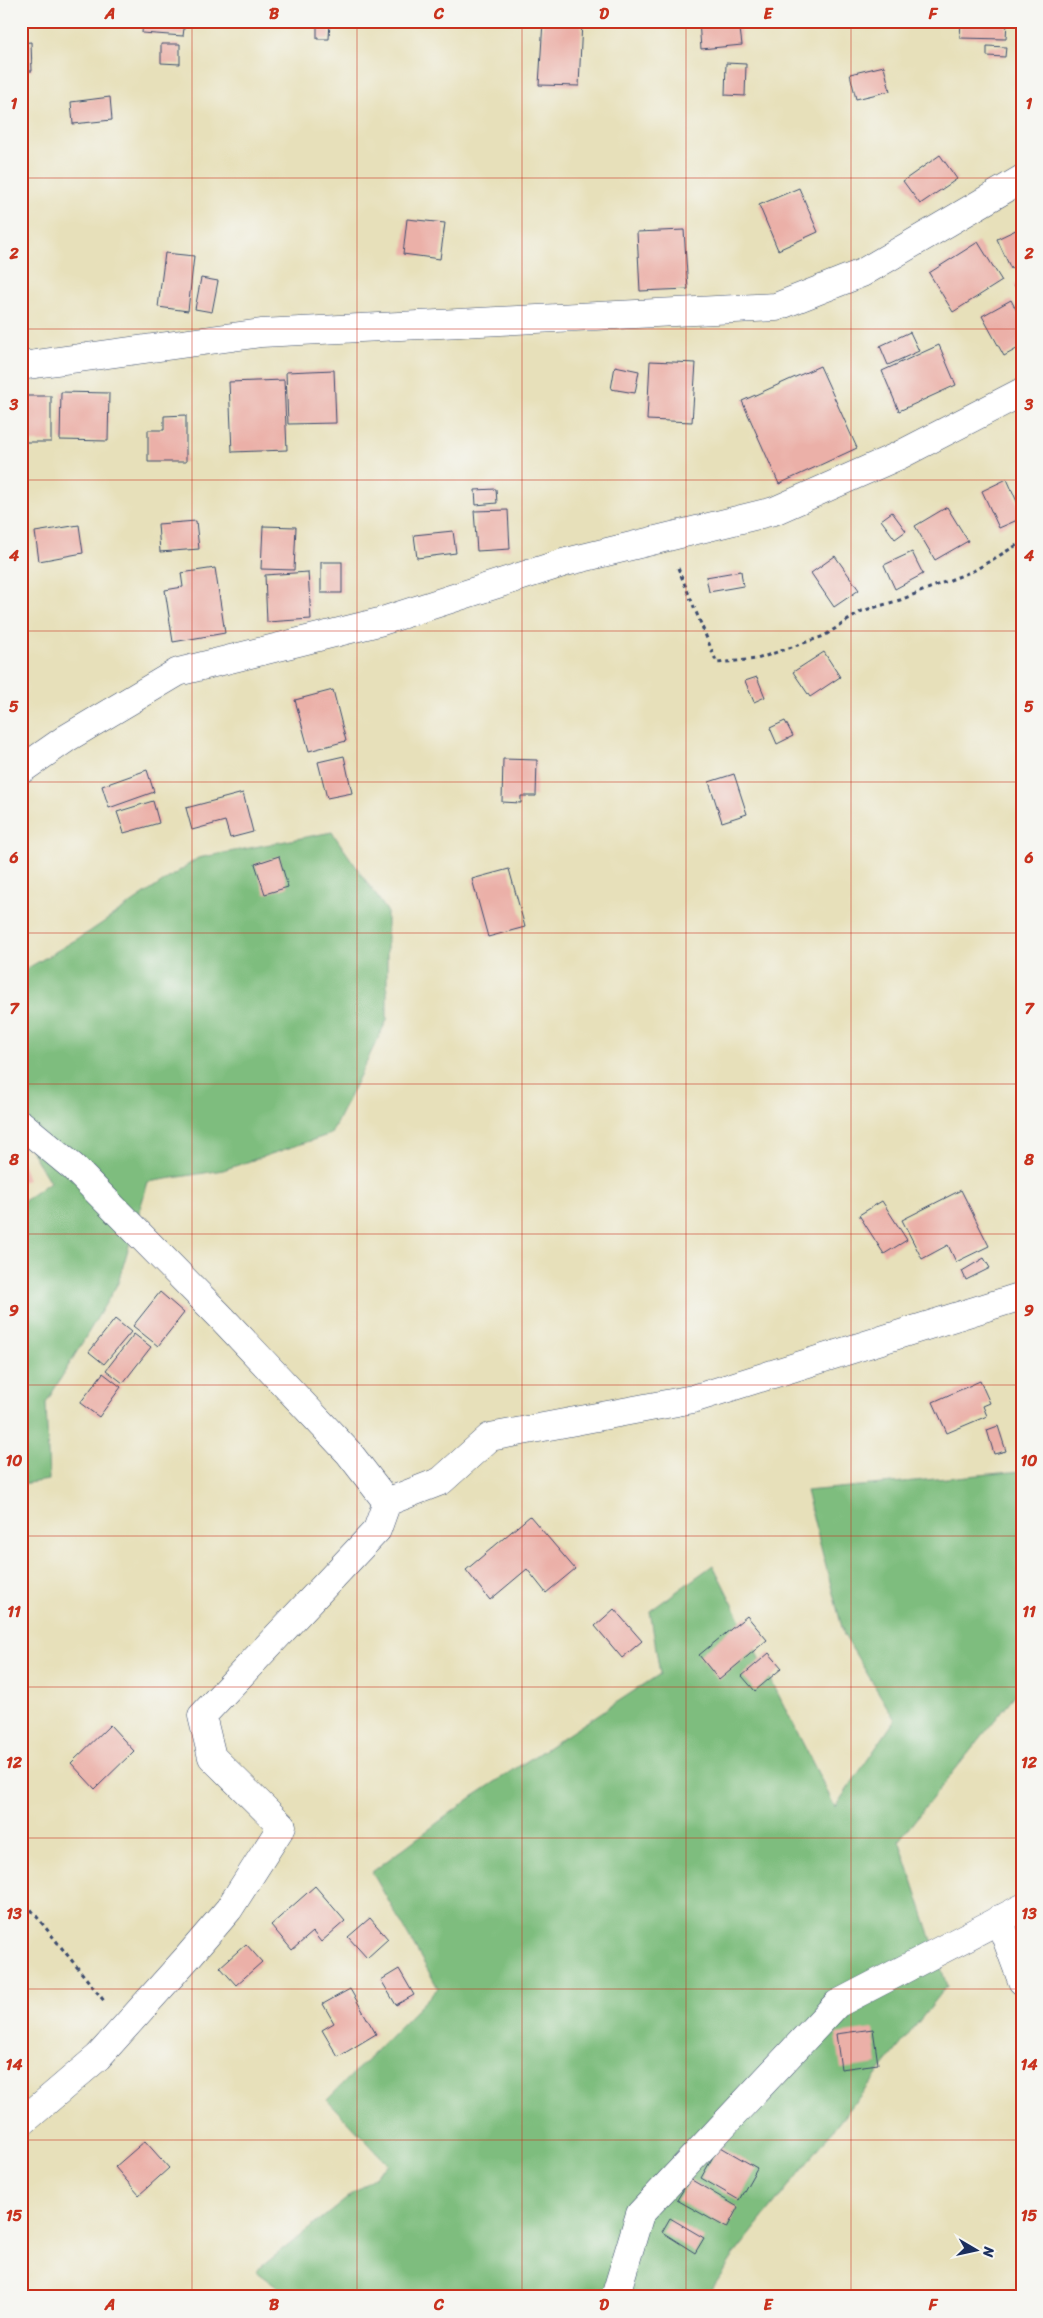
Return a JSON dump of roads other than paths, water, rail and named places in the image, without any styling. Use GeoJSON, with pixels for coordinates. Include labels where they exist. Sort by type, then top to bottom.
{"type":"FeatureCollection","features":[{"type":"Feature","properties":{"kind":"street"},"geometry":{"type":"LineString","coordinates":[[21,366],[261,333],[776,307],[862,274],[1022,179]]}},
{"type":"Feature","properties":{"kind":"street"},"geometry":{"type":"LineString","coordinates":[[21,770],[68,738],[178,672],[378,622],[566,562],[774,511],[898,456],[1022,392]]}},
{"type":"Feature","properties":{"kind":"street"},"geometry":{"type":"LineString","coordinates":[[21,1124],[73,1167],[219,1315],[349,1453],[387,1502]]}},
{"type":"Feature","properties":{"kind":"street"},"geometry":{"type":"LineString","coordinates":[[21,2124],[98,2057],[229,1910],[282,1826],[212,1757],[202,1716],[377,1530],[387,1502],[441,1481],[490,1438],[693,1398],[1022,1296]]}},
{"type":"Feature","properties":{"kind":"street"},"geometry":{"type":"LineString","coordinates":[[615,2297],[640,2214],[837,2004],[1010,1913],[1022,1981]]}}]}
